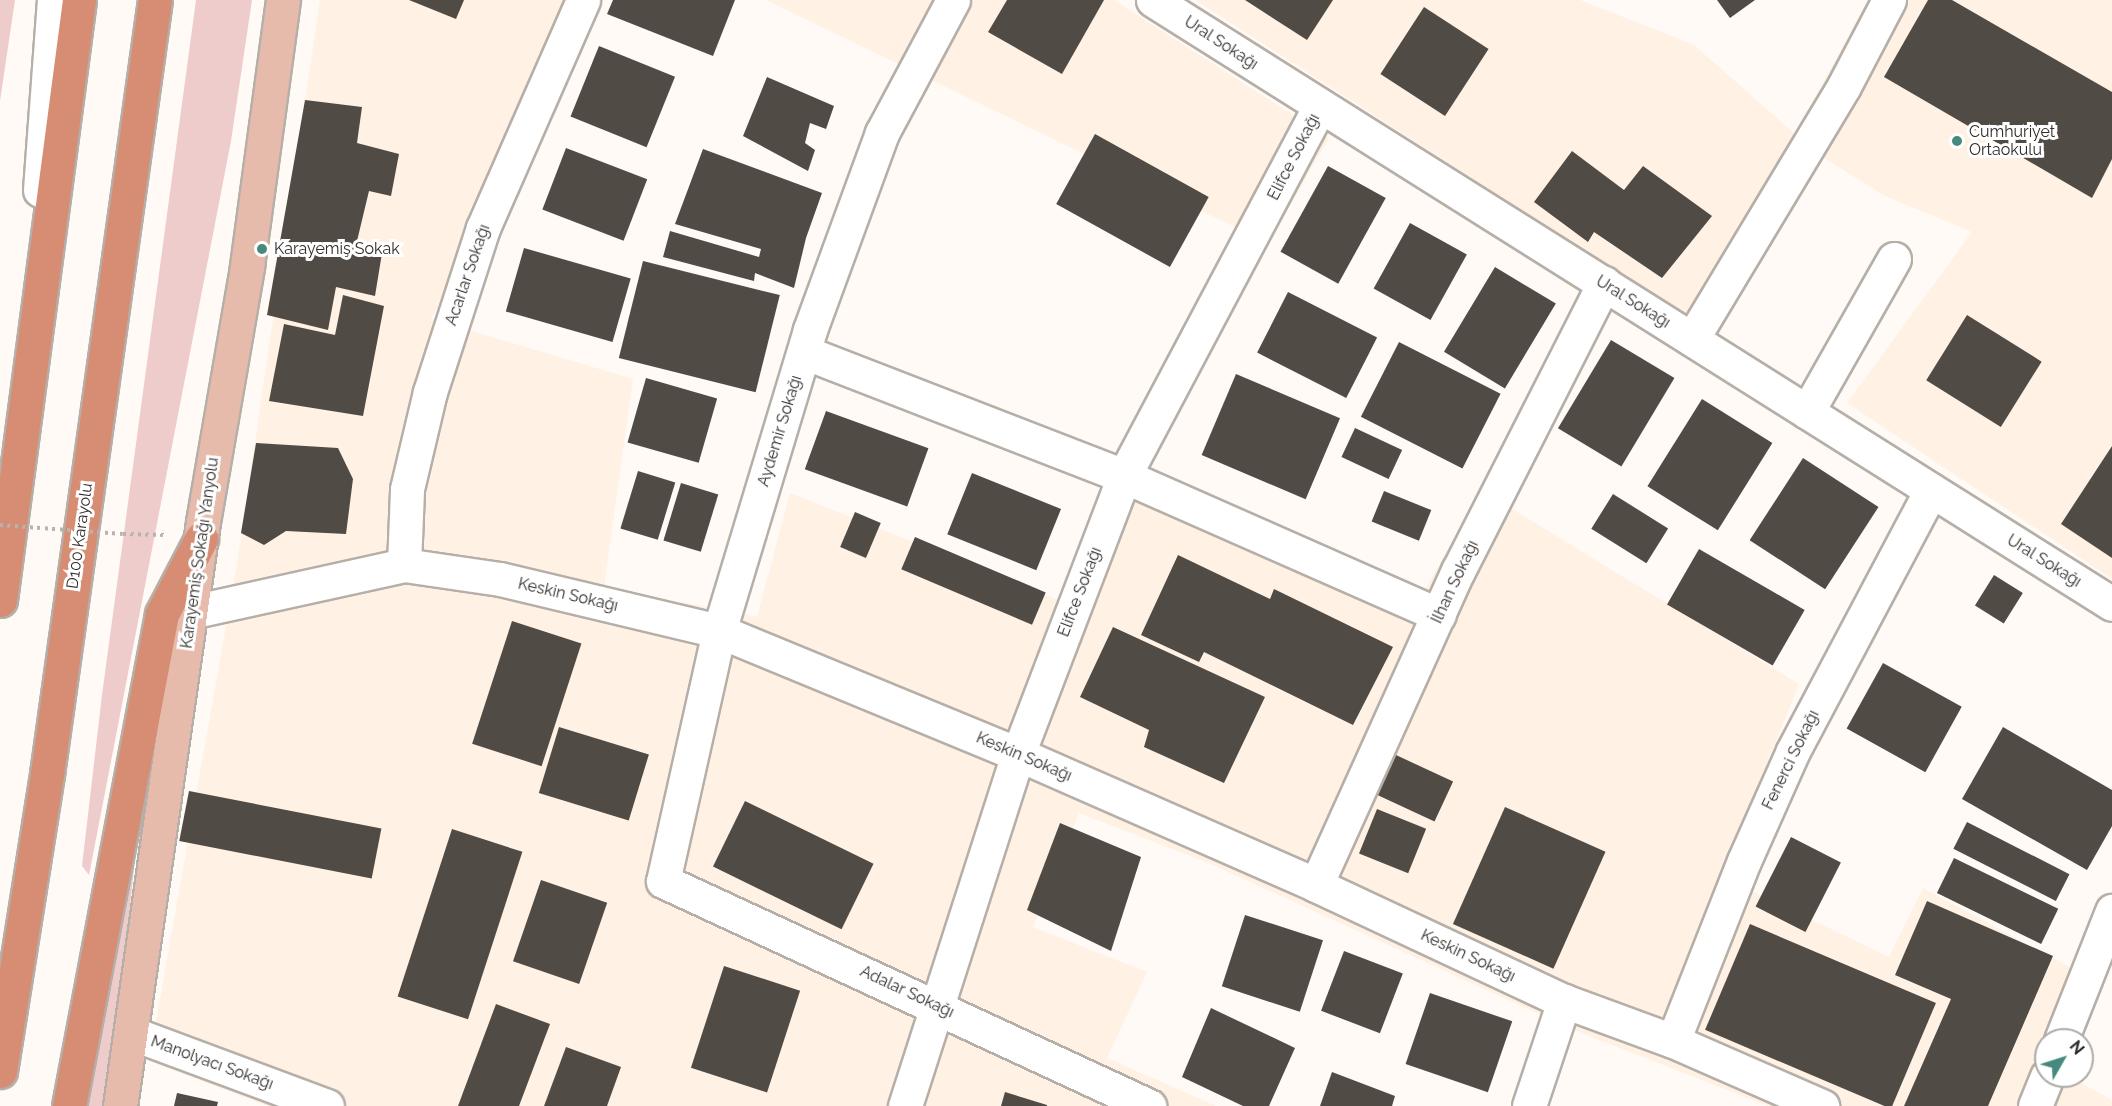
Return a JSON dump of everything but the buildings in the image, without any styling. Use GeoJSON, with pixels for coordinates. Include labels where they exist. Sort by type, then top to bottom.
{"type":"FeatureCollection","features":[{"type":"Feature","properties":{"kind":"highway"},"geometry":{"type":"LineString","coordinates":[[0,600],[79,0]]}},
{"type":"Feature","properties":{"kind":"highway","name":"D100 Karayolu"},"geometry":{"type":"LineString","coordinates":[[0,1071],[47,774],[155,0]]}},
{"type":"Feature","properties":{"kind":"highway"},"geometry":{"type":"LineString","coordinates":[[0,532],[17,483]]}},
{"type":"Feature","properties":{"kind":"highway"},"geometry":{"type":"LineString","coordinates":[[69,1106],[162,615],[201,539]]}},
{"type":"Feature","properties":{"kind":"main road","name":"Karayemiş Sokağı Yanyolu"},"geometry":{"type":"LineString","coordinates":[[120,1106],[201,539],[247,266],[283,0]]}},
{"type":"Feature","properties":{"kind":"street"},"geometry":{"type":"LineString","coordinates":[[17,483],[54,0]]}},
{"type":"Feature","properties":{"kind":"street","name":"Acarlar Sokağı"},"geometry":{"type":"LineString","coordinates":[[404,565],[408,489],[430,392],[483,228],[582,0]]}},
{"type":"Feature","properties":{"kind":"street","name":"Aydemir Sokağı"},"geometry":{"type":"LineString","coordinates":[[663,881],[720,631],[804,352],[882,133],[953,0]]}},
{"type":"Feature","properties":{"kind":"street","name":"Ural Sokağı"},"geometry":{"type":"LineString","coordinates":[[1153,0],[2112,604]]}},
{"type":"Feature","properties":{"kind":"street"},"geometry":{"type":"LineString","coordinates":[[1692,339],[1838,96],[1889,0]]}},
{"type":"Feature","properties":{"kind":"street","name":"Elifce Sokağı"},"geometry":{"type":"LineString","coordinates":[[905,1106],[935,1005],[1018,754],[1124,476],[1320,106]]}},
{"type":"Feature","properties":{"kind":"street"},"geometry":{"type":"LineString","coordinates":[[1807,412],[1894,258]]}},
{"type":"Feature","properties":{"kind":"street","name":"İlhan Sokağı"},"geometry":{"type":"LineString","coordinates":[[1316,885],[1439,615],[1604,283]]}},
{"type":"Feature","properties":{"kind":"street"},"geometry":{"type":"LineString","coordinates":[[804,352],[1124,476],[1439,615]]}},
{"type":"Feature","properties":{"kind":"street","name":"Fenerci Sokağı"},"geometry":{"type":"LineString","coordinates":[[1673,1041],[1744,861],[1793,751],[1931,490]]}},
{"type":"Feature","properties":{"kind":"street","name":"Keskin Sokağı"},"geometry":{"type":"LineString","coordinates":[[191,612],[404,565],[500,579],[720,631],[1018,754],[1316,885],[1564,1001],[1673,1041],[1822,1106]]}},
{"type":"Feature","properties":{"kind":"street","name":"Adalar Sokağı"},"geometry":{"type":"LineString","coordinates":[[663,881],[1149,1106]]}},
{"type":"Feature","properties":{"kind":"street"},"geometry":{"type":"LineString","coordinates":[[2066,1028],[2112,911]]}},
{"type":"Feature","properties":{"kind":"street"},"geometry":{"type":"LineString","coordinates":[[1529,1106],[1564,1001]]}},
{"type":"Feature","properties":{"kind":"street","name":"Manolyacı Sokağı"},"geometry":{"type":"LineString","coordinates":[[131,1033],[327,1106]]}},
{"type":"Feature","properties":{"kind":"street"},"geometry":{"type":"LineString","coordinates":[[2035,1106],[2042,1088]]}},
{"type":"Feature","properties":{"kind":"path"},"geometry":{"type":"LineString","coordinates":[[0,525],[159,535]]}},
{"type":"Feature","properties":{"kind":"shaded area"},"geometry":{"type":"Polygon","coordinates":[[[0,0],[15,0],[0,101],[0,0]]]}},
{"type":"Feature","properties":{"kind":"shaded area"},"geometry":{"type":"Polygon","coordinates":[[[196,0],[252,0],[231,141],[89,875],[82,866],[102,695],[196,0]]]}},
{"type":"Feature","properties":{"kind":"shaded area"},"geometry":{"type":"Polygon","coordinates":[[[320,0],[565,0],[459,266],[431,319],[633,379],[604,587],[757,617],[790,493],[1069,604],[1123,484],[1407,622],[1481,490],[1799,684],[1721,876],[1889,957],[1923,888],[2101,984],[2084,1028],[2034,1028],[2034,1088],[2090,1088],[2112,1100],[2112,1106],[1768,1106],[1574,1030],[1211,864],[1079,813],[1033,927],[1147,972],[1107,1058],[1216,1106],[267,1106],[149,1061],[237,564],[320,0]]]}},
{"type":"Feature","properties":{"kind":"shaded area"},"geometry":{"type":"Polygon","coordinates":[[[766,0],[1114,0],[1329,138],[1268,243],[766,0]]]}},
{"type":"Feature","properties":{"kind":"shaded area"},"geometry":{"type":"Polygon","coordinates":[[[1195,0],[1580,0],[1694,45],[1795,134],[1693,320],[1195,0]]]}},
{"type":"Feature","properties":{"kind":"shaded area"},"geometry":{"type":"Polygon","coordinates":[[[1868,0],[2112,0],[2112,579],[1847,403],[1972,232],[1885,196],[1808,148],[1795,134],[1868,0]]]}},
{"type":"Feature","properties":{"kind":"shaded area"},"geometry":{"type":"Polygon","coordinates":[[[137,841],[109,1106],[86,1106],[137,841]]]}},
{"type":"Feature","properties":{"kind":"place","name":"Cumhuriyet Ortaokulu"},"geometry":{"type":"Point","coordinates":[1957,141]}},
{"type":"Feature","properties":{"kind":"place","name":"Karayemiş Sokak"},"geometry":{"type":"Point","coordinates":[262,249]}}]}
